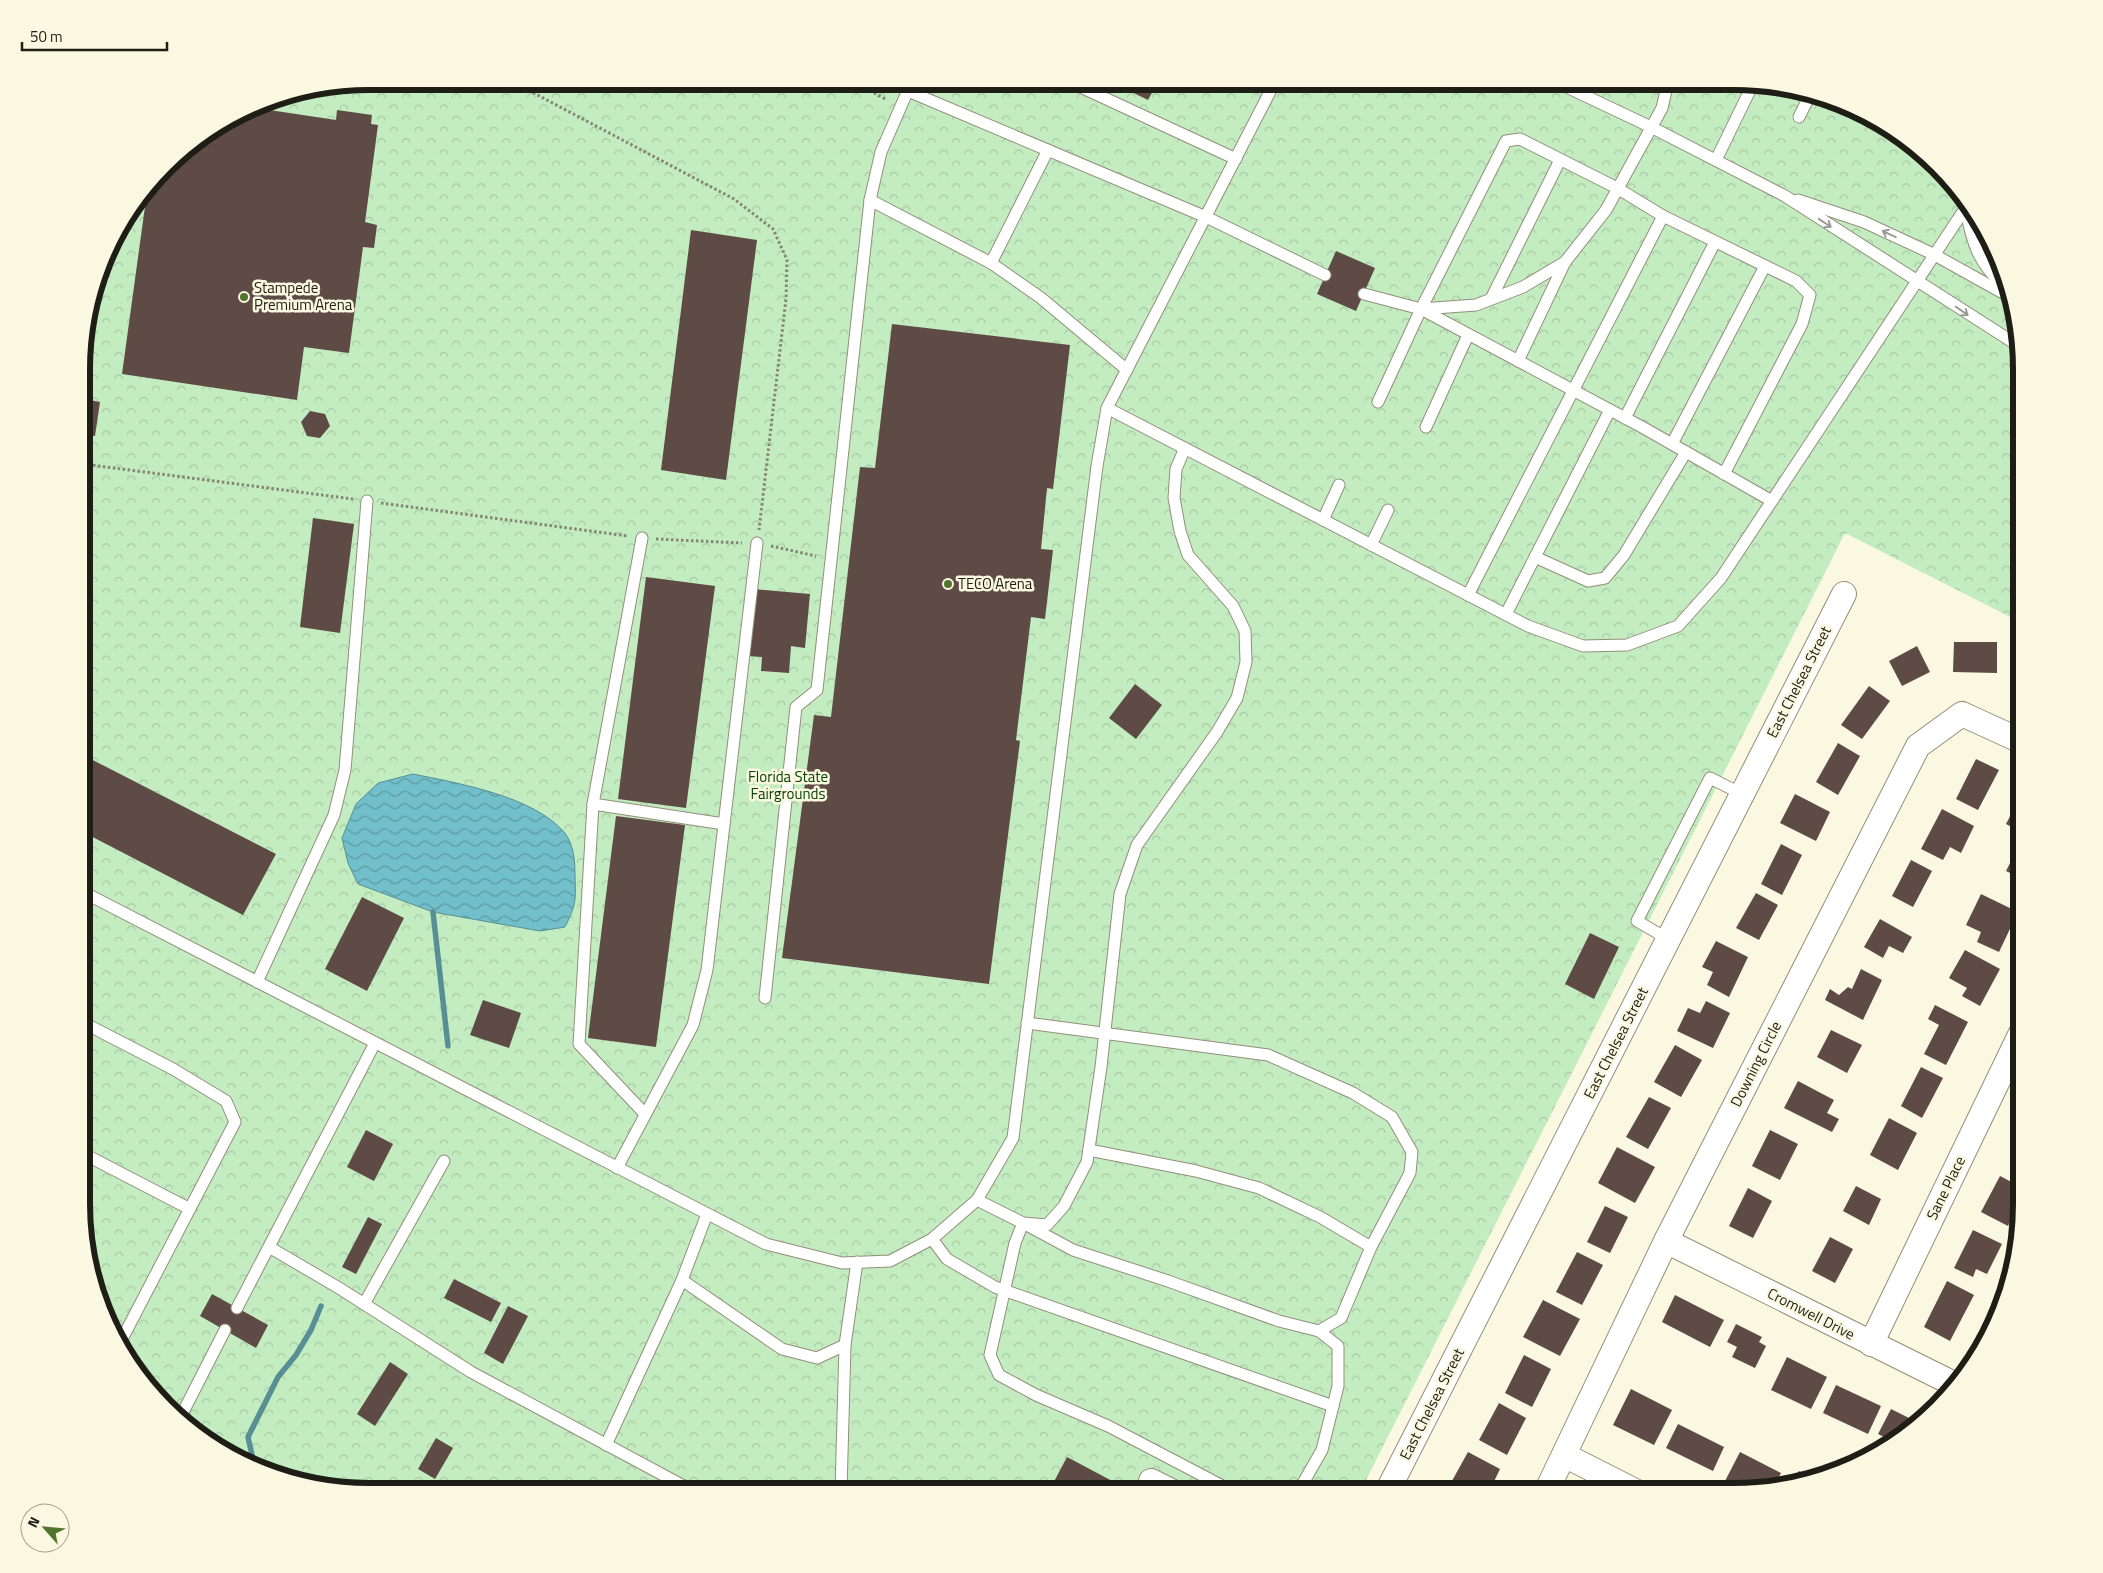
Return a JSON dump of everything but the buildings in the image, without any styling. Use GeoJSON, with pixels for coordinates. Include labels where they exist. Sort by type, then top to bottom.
{"type":"FeatureCollection","features":[{"type":"Feature","properties":{"kind":"street","name":"East Chelsea Street"},"geometry":{"type":"LineString","coordinates":[[1392,1483],[1844,594]]}},
{"type":"Feature","properties":{"kind":"street","name":"Downing Circle"},"geometry":{"type":"LineString","coordinates":[[1550,1483],[1666,1241],[1918,746],[1962,714],[2013,737]]}},
{"type":"Feature","properties":{"kind":"street","name":"Sane Place"},"geometry":{"type":"LineString","coordinates":[[1871,1344],[2013,1050]]}},
{"type":"Feature","properties":{"kind":"street","name":"Cromwell Drive"},"geometry":{"type":"LineString","coordinates":[[1666,1241],[1949,1382]]}},
{"type":"Feature","properties":{"kind":"street"},"geometry":{"type":"LineString","coordinates":[[1564,1455],[1619,1483]]}},
{"type":"Feature","properties":{"kind":"street"},"geometry":{"type":"LineString","coordinates":[[1151,1481],[1155,1483]]}},
{"type":"Feature","properties":{"kind":"lane"},"geometry":{"type":"LineString","coordinates":[[765,998],[796,707],[817,690],[870,200],[881,152],[908,90]]}},
{"type":"Feature","properties":{"kind":"lane"},"geometry":{"type":"LineString","coordinates":[[919,90],[1048,150],[1206,217],[1325,275]]}},
{"type":"Feature","properties":{"kind":"lane"},"geometry":{"type":"LineString","coordinates":[[1087,90],[1236,159]]}},
{"type":"Feature","properties":{"kind":"lane"},"geometry":{"type":"LineString","coordinates":[[90,896],[766,1244],[842,1263],[890,1261],[932,1239],[977,1200],[1013,1138],[1097,466],[1107,408],[1271,90]]}},
{"type":"Feature","properties":{"kind":"lane"},"geometry":{"type":"LineString","coordinates":[[1573,90],[1651,127],[1784,196],[2012,342]]}},
{"type":"Feature","properties":{"kind":"lane"},"geometry":{"type":"LineString","coordinates":[[1518,361],[1565,262],[1606,210],[1662,108],[1666,90]]}},
{"type":"Feature","properties":{"kind":"lane"},"geometry":{"type":"LineString","coordinates":[[1716,160],[1750,91]]}},
{"type":"Feature","properties":{"kind":"lane"},"geometry":{"type":"LineString","coordinates":[[1799,117],[1808,99]]}},
{"type":"Feature","properties":{"kind":"lane"},"geometry":{"type":"LineString","coordinates":[[1378,402],[1421,309],[1506,142],[1520,139],[1617,188],[1663,216],[1796,282],[1810,295],[1802,324],[1724,474]]}},
{"type":"Feature","properties":{"kind":"lane"},"geometry":{"type":"LineString","coordinates":[[991,263],[1048,150]]}},
{"type":"Feature","properties":{"kind":"lane"},"geometry":{"type":"LineString","coordinates":[[1491,299],[1560,160]]}},
{"type":"Feature","properties":{"kind":"lane"},"geometry":{"type":"LineString","coordinates":[[1784,196],[1864,222],[1933,254],[2003,293]]}},
{"type":"Feature","properties":{"kind":"lane"},"geometry":{"type":"LineString","coordinates":[[870,200],[991,263],[1041,298],[1127,370]]}},
{"type":"Feature","properties":{"kind":"lane"},"geometry":{"type":"LineString","coordinates":[[1107,408],[1528,626],[1583,646],[1627,645],[1678,626],[1721,578],[1918,280],[1933,254],[1963,211]]}},
{"type":"Feature","properties":{"kind":"lane"},"geometry":{"type":"LineString","coordinates":[[1468,595],[1663,216]]}},
{"type":"Feature","properties":{"kind":"lane"},"geometry":{"type":"LineString","coordinates":[[1968,217],[1975,249],[1988,272],[1999,282]]}},
{"type":"Feature","properties":{"kind":"lane"},"geometry":{"type":"LineString","coordinates":[[1625,418],[1715,242]]}},
{"type":"Feature","properties":{"kind":"lane"},"geometry":{"type":"LineString","coordinates":[[1421,309],[1476,305],[1523,287],[1565,262]]}},
{"type":"Feature","properties":{"kind":"lane"},"geometry":{"type":"LineString","coordinates":[[1672,444],[1765,266]]}},
{"type":"Feature","properties":{"kind":"lane"},"geometry":{"type":"LineString","coordinates":[[1364,294],[1421,309],[1625,418],[1772,501]]}},
{"type":"Feature","properties":{"kind":"lane"},"geometry":{"type":"LineString","coordinates":[[1426,427],[1468,335]]}},
{"type":"Feature","properties":{"kind":"lane"},"geometry":{"type":"LineString","coordinates":[[1506,614],[1610,410]]}},
{"type":"Feature","properties":{"kind":"lane"},"geometry":{"type":"LineString","coordinates":[[1023,1223],[1047,1225],[1064,1206],[1087,1162],[1105,1033],[1120,894],[1137,845],[1217,732],[1237,698],[1246,662],[1245,631],[1237,614],[1212,580],[1188,555],[1180,531],[1174,498],[1176,469],[1185,448]]}},
{"type":"Feature","properties":{"kind":"lane"},"geometry":{"type":"LineString","coordinates":[[1535,557],[1588,581],[1606,578],[1624,555],[1686,452]]}},
{"type":"Feature","properties":{"kind":"lane"},"geometry":{"type":"LineString","coordinates":[[1323,520],[1339,485]]}},
{"type":"Feature","properties":{"kind":"lane"},"geometry":{"type":"LineString","coordinates":[[257,982],[334,814],[345,770],[367,501]]}},
{"type":"Feature","properties":{"kind":"lane"},"geometry":{"type":"LineString","coordinates":[[1371,545],[1388,510]]}},
{"type":"Feature","properties":{"kind":"lane"},"geometry":{"type":"LineString","coordinates":[[642,538],[592,804],[579,1044],[645,1114]]}},
{"type":"Feature","properties":{"kind":"lane"},"geometry":{"type":"LineString","coordinates":[[616,1168],[692,1025],[707,970],[757,543]]}},
{"type":"Feature","properties":{"kind":"lane"},"geometry":{"type":"LineString","coordinates":[[1668,939],[1636,921],[1710,778],[1742,794]]}},
{"type":"Feature","properties":{"kind":"lane"},"geometry":{"type":"LineString","coordinates":[[592,804],[724,824]]}},
{"type":"Feature","properties":{"kind":"lane"},"geometry":{"type":"LineString","coordinates":[[1027,1024],[1268,1056],[1353,1094],[1392,1117],[1412,1152],[1410,1173],[1371,1248],[1341,1318],[1319,1331]]}},
{"type":"Feature","properties":{"kind":"lane"},"geometry":{"type":"LineString","coordinates":[[90,1026],[173,1069],[226,1101],[235,1122],[124,1337]]}},
{"type":"Feature","properties":{"kind":"lane"},"geometry":{"type":"LineString","coordinates":[[237,1308],[374,1043]]}},
{"type":"Feature","properties":{"kind":"lane"},"geometry":{"type":"LineString","coordinates":[[1089,1150],[1196,1171],[1259,1188],[1320,1217],[1371,1248]]}},
{"type":"Feature","properties":{"kind":"lane"},"geometry":{"type":"LineString","coordinates":[[90,1157],[190,1209]]}},
{"type":"Feature","properties":{"kind":"lane"},"geometry":{"type":"LineString","coordinates":[[364,1304],[444,1161]]}},
{"type":"Feature","properties":{"kind":"lane"},"geometry":{"type":"LineString","coordinates":[[977,1200],[1073,1250],[1168,1280],[1279,1321],[1319,1331],[1338,1346],[1338,1386],[1322,1450],[1303,1483]]}},
{"type":"Feature","properties":{"kind":"lane"},"geometry":{"type":"LineString","coordinates":[[606,1445],[682,1280],[707,1214]]}},
{"type":"Feature","properties":{"kind":"lane"},"geometry":{"type":"LineString","coordinates":[[1023,1223],[1015,1243],[990,1355],[999,1375],[1036,1395],[1108,1426],[1217,1483]]}},
{"type":"Feature","properties":{"kind":"lane"},"geometry":{"type":"LineString","coordinates":[[932,1239],[947,1259],[995,1288],[1333,1406]]}},
{"type":"Feature","properties":{"kind":"lane"},"geometry":{"type":"LineString","coordinates":[[269,1247],[364,1304],[471,1372],[678,1483]]}},
{"type":"Feature","properties":{"kind":"lane"},"geometry":{"type":"LineString","coordinates":[[841,1483],[845,1345],[857,1262]]}},
{"type":"Feature","properties":{"kind":"lane"},"geometry":{"type":"LineString","coordinates":[[682,1280],[782,1350],[817,1358],[845,1345]]}},
{"type":"Feature","properties":{"kind":"lane"},"geometry":{"type":"LineString","coordinates":[[183,1412],[225,1330]]}},
{"type":"Feature","properties":{"kind":"path"},"geometry":{"type":"LineString","coordinates":[[528,90],[734,199],[773,229],[787,260],[786,298],[757,543]]}},
{"type":"Feature","properties":{"kind":"path"},"geometry":{"type":"LineString","coordinates":[[868,90],[901,107]]}},
{"type":"Feature","properties":{"kind":"path"},"geometry":{"type":"LineString","coordinates":[[90,465],[642,538],[757,543],[831,559]]}},
{"type":"Feature","properties":{"kind":"green space","name":"Florida State Fairgrounds"},"geometry":{"type":"Polygon","coordinates":[[[369,90],[1734,90],[1771,92],[1807,99],[1841,111],[1874,127],[1918,159],[1944,185],[1966,214],[1976,229],[1992,262],[2004,296],[2011,332],[2013,369],[2013,618],[1845,533],[1365,1483],[369,1483],[332,1481],[296,1474],[262,1462],[229,1446],[199,1425],[159,1388],[148,1374],[127,1344],[111,1311],[95,1259],[90,1204],[90,369],[92,332],[99,296],[111,262],[127,229],[148,199],[185,159],[199,148],[229,127],[262,111],[314,95],[369,90]]]}},
{"type":"Feature","properties":{"kind":"water"},"geometry":{"type":"Polygon","coordinates":[[[413,774],[472,787],[514,800],[534,809],[564,832],[570,842],[575,865],[574,903],[565,927],[540,931],[433,912],[358,884],[348,863],[342,838],[356,804],[378,783],[413,774]]]}},
{"type":"Feature","properties":{"kind":"waterway"},"geometry":{"type":"LineString","coordinates":[[433,912],[448,1046]]}},
{"type":"Feature","properties":{"kind":"waterway"},"geometry":{"type":"LineString","coordinates":[[253,1458],[248,1437],[278,1377],[296,1355],[311,1330],[321,1306]]}},
{"type":"Feature","properties":{"kind":"place","name":"Stampede Premium Arena"},"geometry":{"type":"Point","coordinates":[244,297]}},
{"type":"Feature","properties":{"kind":"place","name":"TECO Arena"},"geometry":{"type":"Point","coordinates":[948,584]}}]}
